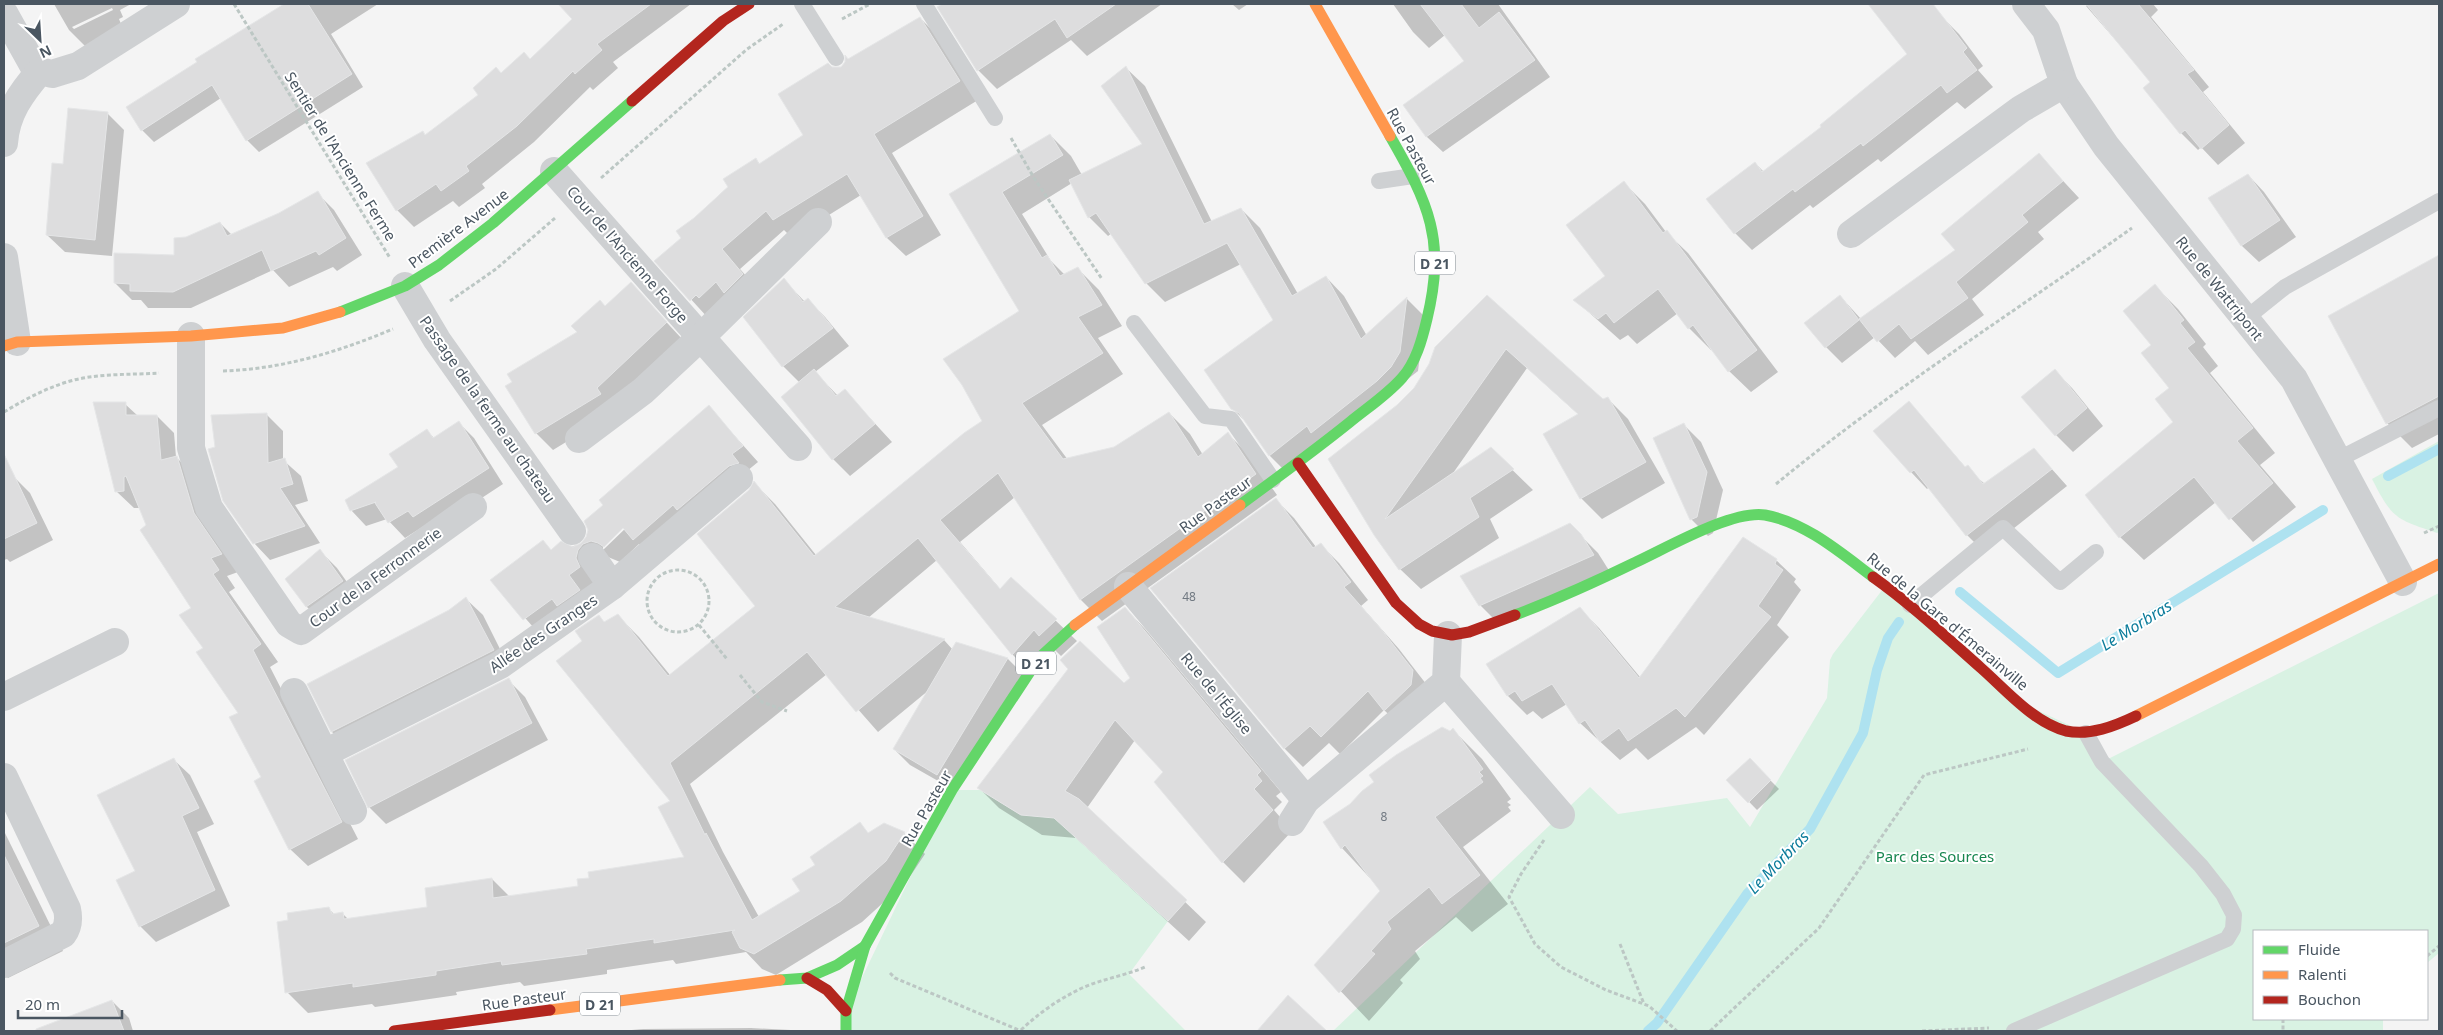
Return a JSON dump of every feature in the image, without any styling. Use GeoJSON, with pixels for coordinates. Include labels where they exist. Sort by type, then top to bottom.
{"type":"FeatureCollection","features":[{"type":"Feature","properties":{"kind":"main road","name":"Première Avenue"},"geometry":{"type":"LineString","coordinates":[[10,344],[191,336],[283,328],[321,318],[368,302],[405,286],[439,265],[493,223],[723,22],[749,4]]}},
{"type":"Feature","properties":{"kind":"main road","name":"Rue Pasteur"},"geometry":{"type":"LineString","coordinates":[[394,1031],[776,980],[807,978],[837,965],[865,946],[952,790],[1039,658],[1084,616],[1298,463],[1387,393],[1403,377],[1416,356],[1432,299],[1436,258],[1432,227],[1424,199],[1413,176],[1315,4]]}},
{"type":"Feature","properties":{"kind":"main road","name":"Rue de la Gare d'Émerainville"},"geometry":{"type":"LineString","coordinates":[[1298,463],[1396,603],[1411,618],[1425,628],[1448,635],[1474,630],[1513,616],[1718,524],[1750,514],[1766,515],[1813,534],[1854,561],[1910,605],[2022,703],[2051,725],[2067,731],[2086,733],[2120,724],[2439,564]]}},
{"type":"Feature","properties":{"kind":"main road"},"geometry":{"type":"LineString","coordinates":[[846,1031],[846,1011],[865,946]]}},
{"type":"Feature","properties":{"kind":"main road"},"geometry":{"type":"LineString","coordinates":[[807,978],[827,990],[846,1011]]}},
{"type":"Feature","properties":{"kind":"street"},"geometry":{"type":"LineString","coordinates":[[4,13],[33,65],[40,71],[56,73],[78,66],[176,4]]}},
{"type":"Feature","properties":{"kind":"street","name":"Rue de Wattripont"},"geometry":{"type":"LineString","coordinates":[[2026,4],[2046,30],[2064,84],[2106,146],[2294,379],[2403,582]]}},
{"type":"Feature","properties":{"kind":"street"},"geometry":{"type":"LineString","coordinates":[[4,143],[6,128],[14,106],[22,92],[40,71]]}},
{"type":"Feature","properties":{"kind":"street"},"geometry":{"type":"LineString","coordinates":[[1851,234],[2021,109],[2064,84]]}},
{"type":"Feature","properties":{"kind":"street","name":"Cour de l'Ancienne Forge"},"geometry":{"type":"LineString","coordinates":[[554,171],[798,447]]}},
{"type":"Feature","properties":{"kind":"street"},"geometry":{"type":"LineString","coordinates":[[579,439],[643,391],[818,222]]}},
{"type":"Feature","properties":{"kind":"street"},"geometry":{"type":"LineString","coordinates":[[4,257],[10,344]]}},
{"type":"Feature","properties":{"kind":"street","name":"Passage de la ferme au chateau"},"geometry":{"type":"LineString","coordinates":[[405,286],[438,340],[572,531]]}},
{"type":"Feature","properties":{"kind":"street","name":"Cour de la Ferronnerie"},"geometry":{"type":"LineString","coordinates":[[191,336],[192,448],[209,508],[289,624],[296,630],[301,631],[473,507]]}},
{"type":"Feature","properties":{"kind":"street","name":"Allée des Granges"},"geometry":{"type":"LineString","coordinates":[[325,754],[500,665],[612,586],[739,478]]}},
{"type":"Feature","properties":{"kind":"street"},"geometry":{"type":"LineString","coordinates":[[592,557],[612,586]]}},
{"type":"Feature","properties":{"kind":"street","name":"Rue de l'Église"},"geometry":{"type":"LineString","coordinates":[[1128,586],[1299,811],[1446,682]]}},
{"type":"Feature","properties":{"kind":"street"},"geometry":{"type":"LineString","coordinates":[[1448,635],[1446,682],[1561,814]]}},
{"type":"Feature","properties":{"kind":"street"},"geometry":{"type":"LineString","coordinates":[[4,697],[115,642]]}},
{"type":"Feature","properties":{"kind":"street"},"geometry":{"type":"LineString","coordinates":[[294,692],[353,811]]}},
{"type":"Feature","properties":{"kind":"street"},"geometry":{"type":"LineString","coordinates":[[4,777],[67,909],[69,917],[63,934],[4,964]]}},
{"type":"Feature","properties":{"kind":"lane"},"geometry":{"type":"LineString","coordinates":[[802,4],[836,58]]}},
{"type":"Feature","properties":{"kind":"lane"},"geometry":{"type":"LineString","coordinates":[[924,4],[995,118]]}},
{"type":"Feature","properties":{"kind":"lane"},"geometry":{"type":"LineString","coordinates":[[1379,181],[1413,176]]}},
{"type":"Feature","properties":{"kind":"lane"},"geometry":{"type":"LineString","coordinates":[[2238,310],[2285,287],[2439,202]]}},
{"type":"Feature","properties":{"kind":"lane"},"geometry":{"type":"LineString","coordinates":[[1134,323],[1205,416],[1231,419],[1273,480]]}},
{"type":"Feature","properties":{"kind":"lane"},"geometry":{"type":"LineString","coordinates":[[2337,460],[2439,408]]}},
{"type":"Feature","properties":{"kind":"lane"},"geometry":{"type":"LineString","coordinates":[[1910,605],[2004,528],[2060,582],[2096,552]]}},
{"type":"Feature","properties":{"kind":"lane"},"geometry":{"type":"LineString","coordinates":[[2015,1031],[2227,939],[2233,929],[2234,915],[2223,894],[2201,866],[2102,762],[2086,733]]}},
{"type":"Feature","properties":{"kind":"path","name":"Sentier de l'Ancienne Ferme"},"geometry":{"type":"LineString","coordinates":[[234,4],[392,259],[383,264]]}},
{"type":"Feature","properties":{"kind":"path"},"geometry":{"type":"LineString","coordinates":[[1009,135],[1102,279]]}},
{"type":"Feature","properties":{"kind":"path"},"geometry":{"type":"LineString","coordinates":[[1750,514],[1773,486],[1834,436],[1933,364],[2158,210]]}},
{"type":"Feature","properties":{"kind":"path"},"geometry":{"type":"LineString","coordinates":[[368,302],[380,335]]}},
{"type":"Feature","properties":{"kind":"path"},"geometry":{"type":"LineString","coordinates":[[680,570],[699,578],[709,596],[709,606],[699,625],[681,633],[662,628],[654,622],[649,613],[648,593],[652,584],[660,576],[669,571],[680,570]]}},
{"type":"Feature","properties":{"kind":"path"},"geometry":{"type":"LineString","coordinates":[[699,625],[727,659]]}},
{"type":"Feature","properties":{"kind":"path"},"geometry":{"type":"LineString","coordinates":[[740,675],[762,702],[787,711]]}},
{"type":"Feature","properties":{"kind":"path"},"geometry":{"type":"LineString","coordinates":[[1710,1031],[1819,928],[1924,775],[2029,749],[2051,725]]}},
{"type":"Feature","properties":{"kind":"path"},"geometry":{"type":"LineString","coordinates":[[1561,814],[1521,874],[1509,897],[1535,944],[1560,967],[1606,990],[1649,1006],[1677,1031]]}},
{"type":"Feature","properties":{"kind":"path"},"geometry":{"type":"LineString","coordinates":[[1620,944],[1644,1004]]}},
{"type":"Feature","properties":{"kind":"path"},"geometry":{"type":"LineString","coordinates":[[865,946],[895,978],[1021,1031],[1039,1012],[1082,988],[1129,974],[1145,967]]}},
{"type":"Feature","properties":{"kind":"path"},"geometry":{"type":"LineString","coordinates":[[2428,955],[2439,946]]}},
{"type":"Feature","properties":{"kind":"path"},"geometry":{"type":"LineString","coordinates":[[1922,1031],[1980,1027],[2015,1031]]}},
{"type":"Feature","properties":{"kind":"green space"},"geometry":{"type":"Polygon","coordinates":[[[2439,441],[2439,532],[2437,533],[2412,524],[2396,515],[2390,510],[2372,479],[2439,441]]]}},
{"type":"Feature","properties":{"kind":"green space","name":"Parc des Sources"},"geometry":{"type":"Polygon","coordinates":[[[1886,585],[2022,703],[2086,733],[2102,762],[2439,593],[2439,953],[2428,962],[2428,930],[2253,930],[2253,1020],[2383,1020],[2383,1031],[1333,1031],[1590,787],[1618,814],[1727,798],[1750,827],[1827,698],[1830,660],[1886,585]]]}},
{"type":"Feature","properties":{"kind":"green space"},"geometry":{"type":"Polygon","coordinates":[[[952,790],[981,790],[1020,815],[1055,818],[1168,921],[1129,974],[1186,1031],[846,1031],[846,1011],[952,790]]]}},
{"type":"Feature","properties":{"kind":"building"},"geometry":{"type":"Polygon","coordinates":[[[284,4],[308,4],[352,74],[246,141],[212,85],[141,131],[126,107],[197,62],[195,59],[284,4]]]}},
{"type":"Feature","properties":{"kind":"building"},"geometry":{"type":"Polygon","coordinates":[[[558,4],[651,4],[597,44],[602,50],[575,74],[573,71],[517,126],[466,166],[469,171],[441,191],[436,184],[396,211],[366,163],[423,131],[425,135],[478,95],[473,88],[496,67],[501,73],[524,52],[530,59],[572,19],[558,4]]]}},
{"type":"Feature","properties":{"kind":"building"},"geometry":{"type":"Polygon","coordinates":[[[942,4],[1116,4],[1067,38],[1055,19],[977,71],[937,7],[942,4]]]}},
{"type":"Feature","properties":{"kind":"building"},"geometry":{"type":"Polygon","coordinates":[[[1420,4],[1461,4],[1479,28],[1499,12],[1535,60],[1426,137],[1403,105],[1464,61],[1420,4]]]}},
{"type":"Feature","properties":{"kind":"building"},"geometry":{"type":"Polygon","coordinates":[[[1868,4],[1933,4],[1967,48],[1963,52],[1977,70],[1947,93],[1941,85],[1863,146],[1861,143],[1795,192],[1793,189],[1734,234],[1706,199],[1755,162],[1762,172],[1821,127],[1820,125],[1907,54],[1868,4]]]}},
{"type":"Feature","properties":{"kind":"building"},"geometry":{"type":"Polygon","coordinates":[[[2086,4],[2138,4],[2194,70],[2187,74],[2229,125],[2201,149],[2185,130],[2180,134],[2143,88],[2150,82],[2086,4]]]}},
{"type":"Feature","properties":{"kind":"building"},"geometry":{"type":"Polygon","coordinates":[[[920,17],[960,81],[874,134],[923,216],[886,238],[847,174],[773,220],[766,211],[722,249],[743,274],[724,293],[716,282],[699,298],[696,295],[690,301],[654,261],[681,238],[676,231],[694,218],[728,187],[723,179],[756,158],[759,164],[803,135],[778,94],[828,63],[832,67],[841,67],[845,62],[845,55],[848,59],[920,17]]]}},
{"type":"Feature","properties":{"kind":"building"},"geometry":{"type":"Polygon","coordinates":[[[1126,66],[1204,224],[1241,208],[1292,296],[1326,276],[1361,339],[1407,297],[1400,352],[1391,367],[1377,381],[1311,433],[1307,426],[1269,456],[1239,413],[1231,409],[1204,370],[1273,320],[1227,243],[1145,284],[1096,213],[1088,218],[1069,180],[1142,144],[1101,86],[1126,66]]]}},
{"type":"Feature","properties":{"kind":"building"},"geometry":{"type":"Polygon","coordinates":[[[68,108],[108,112],[95,240],[46,235],[52,163],[63,164],[68,108]]]}},
{"type":"Feature","properties":{"kind":"building"},"geometry":{"type":"Polygon","coordinates":[[[1050,134],[1063,155],[1002,192],[1042,258],[1047,255],[1060,276],[1078,267],[1102,305],[1078,317],[1103,353],[1022,403],[1063,459],[1114,447],[1169,412],[1198,457],[1228,432],[1256,474],[1080,600],[998,473],[940,520],[1000,589],[1011,577],[1057,619],[1039,636],[1034,630],[1012,655],[918,538],[835,607],[945,639],[856,712],[807,652],[670,763],[705,835],[706,833],[752,920],[800,891],[792,879],[815,865],[810,857],[860,822],[868,833],[884,823],[905,832],[886,861],[841,901],[754,954],[740,948],[732,932],[735,930],[654,943],[654,939],[586,949],[587,954],[502,965],[501,961],[436,971],[436,975],[353,987],[353,983],[285,993],[277,922],[288,920],[287,913],[329,907],[332,914],[343,912],[344,919],[427,907],[425,888],[492,878],[493,898],[578,886],[577,879],[589,878],[588,872],[684,857],[658,807],[670,801],[556,661],[582,641],[575,631],[599,615],[604,622],[618,614],[668,676],[755,606],[697,534],[749,490],[754,481],[814,556],[964,433],[982,421],[962,385],[943,359],[1019,311],[949,194],[1050,134]]]}},
{"type":"Feature","properties":{"kind":"building"},"geometry":{"type":"Polygon","coordinates":[[[2039,153],[2063,181],[2022,215],[2028,222],[1956,282],[1968,298],[1911,339],[1899,324],[1877,342],[1859,319],[1955,250],[1941,234],[2039,153]]]}},
{"type":"Feature","properties":{"kind":"building"},"geometry":{"type":"Polygon","coordinates":[[[2248,174],[2280,220],[2241,246],[2208,198],[2248,174]]]}},
{"type":"Feature","properties":{"kind":"building"},"geometry":{"type":"Polygon","coordinates":[[[1624,181],[1663,233],[1667,230],[1757,350],[1728,372],[1693,325],[1688,329],[1658,289],[1614,323],[1606,313],[1598,319],[1573,300],[1605,276],[1566,225],[1624,181]]]}},
{"type":"Feature","properties":{"kind":"building"},"geometry":{"type":"Polygon","coordinates":[[[318,191],[346,238],[319,255],[316,251],[271,271],[262,250],[173,292],[130,291],[130,284],[114,283],[114,253],[174,255],[174,238],[186,237],[220,222],[227,236],[279,213],[318,191]]]}},
{"type":"Feature","properties":{"kind":"building"},"geometry":{"type":"Polygon","coordinates":[[[2439,255],[2439,396],[2386,424],[2328,316],[2439,255]]]}},
{"type":"Feature","properties":{"kind":"building"},"geometry":{"type":"Polygon","coordinates":[[[784,278],[803,302],[808,298],[833,328],[782,367],[743,317],[784,278]]]}},
{"type":"Feature","properties":{"kind":"building"},"geometry":{"type":"Polygon","coordinates":[[[631,282],[667,322],[597,388],[601,394],[535,434],[505,386],[512,382],[507,374],[577,332],[571,326],[600,300],[605,306],[631,282]]]}},
{"type":"Feature","properties":{"kind":"building"},"geometry":{"type":"Polygon","coordinates":[[[2155,284],[2184,320],[2180,323],[2195,342],[2187,348],[2253,428],[2237,441],[2273,483],[2229,520],[2194,477],[2119,538],[2085,495],[2173,422],[2155,399],[2169,388],[2141,353],[2151,345],[2123,311],[2155,284]]]}},
{"type":"Feature","properties":{"kind":"building"},"geometry":{"type":"Polygon","coordinates":[[[1487,295],[1603,399],[1608,397],[1646,462],[1580,499],[1543,434],[1578,414],[1506,349],[1385,519],[1491,447],[1514,469],[1470,498],[1479,517],[1399,570],[1374,535],[1328,459],[1397,405],[1414,388],[1429,364],[1435,347],[1487,295]]]}},
{"type":"Feature","properties":{"kind":"building"},"geometry":{"type":"Polygon","coordinates":[[[1840,295],[1859,320],[1825,348],[1804,323],[1840,295]]]}},
{"type":"Feature","properties":{"kind":"building"},"geometry":{"type":"Polygon","coordinates":[[[814,369],[836,396],[845,389],[875,424],[832,460],[781,397],[814,369]]]}},
{"type":"Feature","properties":{"kind":"building"},"geometry":{"type":"Polygon","coordinates":[[[2055,369],[2087,408],[2055,436],[2021,397],[2055,369]]]}},
{"type":"Feature","properties":{"kind":"building"},"geometry":{"type":"Polygon","coordinates":[[[1909,401],[1965,467],[1968,465],[1983,484],[2034,448],[2052,469],[1966,536],[1914,470],[1910,473],[1873,431],[1909,401]]]}},
{"type":"Feature","properties":{"kind":"building"},"geometry":{"type":"Polygon","coordinates":[[[93,402],[126,402],[126,415],[157,415],[161,460],[177,456],[194,513],[222,554],[211,558],[219,570],[213,574],[261,644],[253,650],[342,822],[289,850],[254,781],[261,777],[229,717],[238,713],[196,652],[203,648],[179,615],[191,608],[140,530],[146,525],[126,476],[124,477],[124,491],[115,492],[93,402]]]}},
{"type":"Feature","properties":{"kind":"building"},"geometry":{"type":"Polygon","coordinates":[[[709,405],[743,446],[732,454],[739,463],[729,466],[677,510],[673,505],[633,540],[623,528],[604,547],[591,541],[583,544],[578,550],[576,558],[580,567],[569,575],[580,590],[557,606],[552,599],[523,620],[490,580],[543,540],[551,550],[561,541],[573,547],[581,543],[586,537],[588,530],[584,521],[603,505],[599,500],[709,405]]]}},
{"type":"Feature","properties":{"kind":"building"},"geometry":{"type":"Polygon","coordinates":[[[267,413],[268,463],[285,458],[293,484],[280,488],[305,526],[253,544],[223,501],[208,449],[215,447],[211,415],[267,413]]]}},
{"type":"Feature","properties":{"kind":"building"},"geometry":{"type":"Polygon","coordinates":[[[459,421],[489,468],[413,517],[408,511],[388,523],[376,502],[350,511],[345,500],[398,467],[389,454],[427,429],[433,438],[459,421]]]}},
{"type":"Feature","properties":{"kind":"building"},"geometry":{"type":"Polygon","coordinates":[[[1684,423],[1707,472],[1697,517],[1690,520],[1653,438],[1684,423]]]}},
{"type":"Feature","properties":{"kind":"building"},"geometry":{"type":"Polygon","coordinates":[[[4,454],[37,523],[4,539],[4,454]]]}},
{"type":"Feature","properties":{"kind":"building"},"geometry":{"type":"Polygon","coordinates":[[[1276,498],[1313,548],[1321,543],[1351,582],[1344,587],[1381,629],[1413,670],[1411,685],[1384,711],[1368,691],[1321,737],[1310,726],[1284,749],[1150,588],[1276,498]]]}},
{"type":"Feature","properties":{"kind":"building"},"geometry":{"type":"Polygon","coordinates":[[[1570,523],[1581,534],[1594,555],[1479,606],[1460,576],[1570,523]]]}},
{"type":"Feature","properties":{"kind":"building"},"geometry":{"type":"Polygon","coordinates":[[[1743,537],[1777,559],[1775,564],[1783,570],[1758,606],[1771,617],[1685,717],[1676,708],[1628,741],[1619,728],[1600,742],[1585,720],[1579,724],[1552,684],[1522,701],[1515,691],[1507,696],[1486,664],[1580,607],[1639,678],[1743,537]]]}},
{"type":"Feature","properties":{"kind":"building"},"geometry":{"type":"Polygon","coordinates":[[[320,549],[343,581],[306,607],[285,579],[320,549]]]}},
{"type":"Feature","properties":{"kind":"building"},"geometry":{"type":"Polygon","coordinates":[[[466,597],[494,650],[331,732],[307,684],[449,610],[466,597]]]}},
{"type":"Feature","properties":{"kind":"building"},"geometry":{"type":"Polygon","coordinates":[[[1125,607],[1261,771],[1257,775],[1262,781],[1254,789],[1273,810],[1222,863],[1154,782],[1163,772],[1115,720],[1065,791],[1079,799],[1187,900],[1168,921],[1054,818],[1021,815],[977,788],[1068,669],[1060,660],[1080,641],[1124,683],[1130,678],[1097,627],[1125,607]]]}},
{"type":"Feature","properties":{"kind":"building"},"geometry":{"type":"Polygon","coordinates":[[[956,642],[1008,658],[937,775],[893,749],[956,642]]]}},
{"type":"Feature","properties":{"kind":"building"},"geometry":{"type":"Polygon","coordinates":[[[509,678],[532,723],[368,808],[345,760],[509,678]]]}},
{"type":"Feature","properties":{"kind":"building"},"geometry":{"type":"Polygon","coordinates":[[[1442,727],[1450,731],[1453,728],[1483,769],[1479,772],[1483,776],[1480,778],[1483,782],[1435,817],[1480,875],[1442,904],[1429,887],[1387,922],[1391,929],[1371,951],[1375,954],[1339,993],[1314,965],[1380,891],[1345,845],[1341,849],[1323,822],[1350,804],[1374,782],[1369,775],[1396,755],[1442,727]]]}},
{"type":"Feature","properties":{"kind":"building"},"geometry":{"type":"Polygon","coordinates":[[[174,758],[199,808],[182,816],[215,890],[139,927],[116,880],[135,871],[97,795],[174,758]]]}},
{"type":"Feature","properties":{"kind":"building"},"geometry":{"type":"Polygon","coordinates":[[[1750,758],[1771,780],[1748,803],[1726,780],[1750,758]]]}},
{"type":"Feature","properties":{"kind":"building"},"geometry":{"type":"Polygon","coordinates":[[[4,855],[39,926],[4,943],[4,855]]]}},
{"type":"Feature","properties":{"kind":"building"},"geometry":{"type":"Polygon","coordinates":[[[1288,995],[1327,1031],[1257,1031],[1288,995]]]}},
{"type":"Feature","properties":{"kind":"building"},"geometry":{"type":"Polygon","coordinates":[[[112,1000],[124,1031],[36,1031],[36,1029],[112,1000]]]}},
{"type":"Feature","properties":{"kind":"waterway","name":"Le Morbras"},"geometry":{"type":"LineString","coordinates":[[2388,476],[2439,449]]}},
{"type":"Feature","properties":{"kind":"waterway","name":"Le Morbras"},"geometry":{"type":"LineString","coordinates":[[1960,592],[2058,673],[2323,510]]}},
{"type":"Feature","properties":{"kind":"waterway","name":"Le Morbras"},"geometry":{"type":"LineString","coordinates":[[1648,1031],[1657,1023],[1747,894],[1810,829],[1863,733],[1877,670],[1888,638],[1899,622]]}},
{"type":"Feature","properties":{"kind":"traffic: fast"},"geometry":{"type":"LineString","coordinates":[[340,312],[405,286],[439,265],[493,223],[632,101]]}},
{"type":"Feature","properties":{"kind":"traffic: fast"},"geometry":{"type":"LineString","coordinates":[[1240,505],[1390,390],[1407,372],[1418,350],[1425,327],[1432,291],[1435,267],[1434,244],[1424,203],[1404,160],[1390,136]]}},
{"type":"Feature","properties":{"kind":"traffic: fast"},"geometry":{"type":"LineString","coordinates":[[1515,615],[1590,584],[1698,532],[1735,518],[1751,515],[1765,515],[1780,519],[1808,531],[1873,577]]}},
{"type":"Feature","properties":{"kind":"traffic: fast"},"geometry":{"type":"LineString","coordinates":[[780,980],[807,978],[837,965],[865,946],[952,790],[1039,658],[1075,625]]}},
{"type":"Feature","properties":{"kind":"traffic: fast"},"geometry":{"type":"LineString","coordinates":[[846,1031],[846,1011],[865,946]]}},
{"type":"Feature","properties":{"kind":"traffic: slow"},"geometry":{"type":"LineString","coordinates":[[1315,4],[1390,136]]}},
{"type":"Feature","properties":{"kind":"traffic: slow"},"geometry":{"type":"LineString","coordinates":[[4,346],[17,342],[191,336],[283,328],[340,312]]}},
{"type":"Feature","properties":{"kind":"traffic: slow"},"geometry":{"type":"LineString","coordinates":[[1075,625],[1240,505]]}},
{"type":"Feature","properties":{"kind":"traffic: slow"},"geometry":{"type":"LineString","coordinates":[[2136,716],[2439,564]]}},
{"type":"Feature","properties":{"kind":"traffic: slow"},"geometry":{"type":"LineString","coordinates":[[550,1010],[780,980]]}},
{"type":"Feature","properties":{"kind":"traffic: jam"},"geometry":{"type":"LineString","coordinates":[[632,101],[723,21],[749,4]]}},
{"type":"Feature","properties":{"kind":"traffic: jam"},"geometry":{"type":"LineString","coordinates":[[1298,463],[1396,603],[1419,624],[1432,631],[1452,635],[1469,632],[1515,615]]}},
{"type":"Feature","properties":{"kind":"traffic: jam"},"geometry":{"type":"LineString","coordinates":[[1873,577],[1928,621],[2020,704],[2054,727],[2075,732],[2093,731],[2136,716]]}},
{"type":"Feature","properties":{"kind":"traffic: jam"},"geometry":{"type":"LineString","coordinates":[[807,978],[827,990],[846,1011]]}},
{"type":"Feature","properties":{"kind":"traffic: jam"},"geometry":{"type":"LineString","coordinates":[[394,1031],[550,1010]]}}]}
